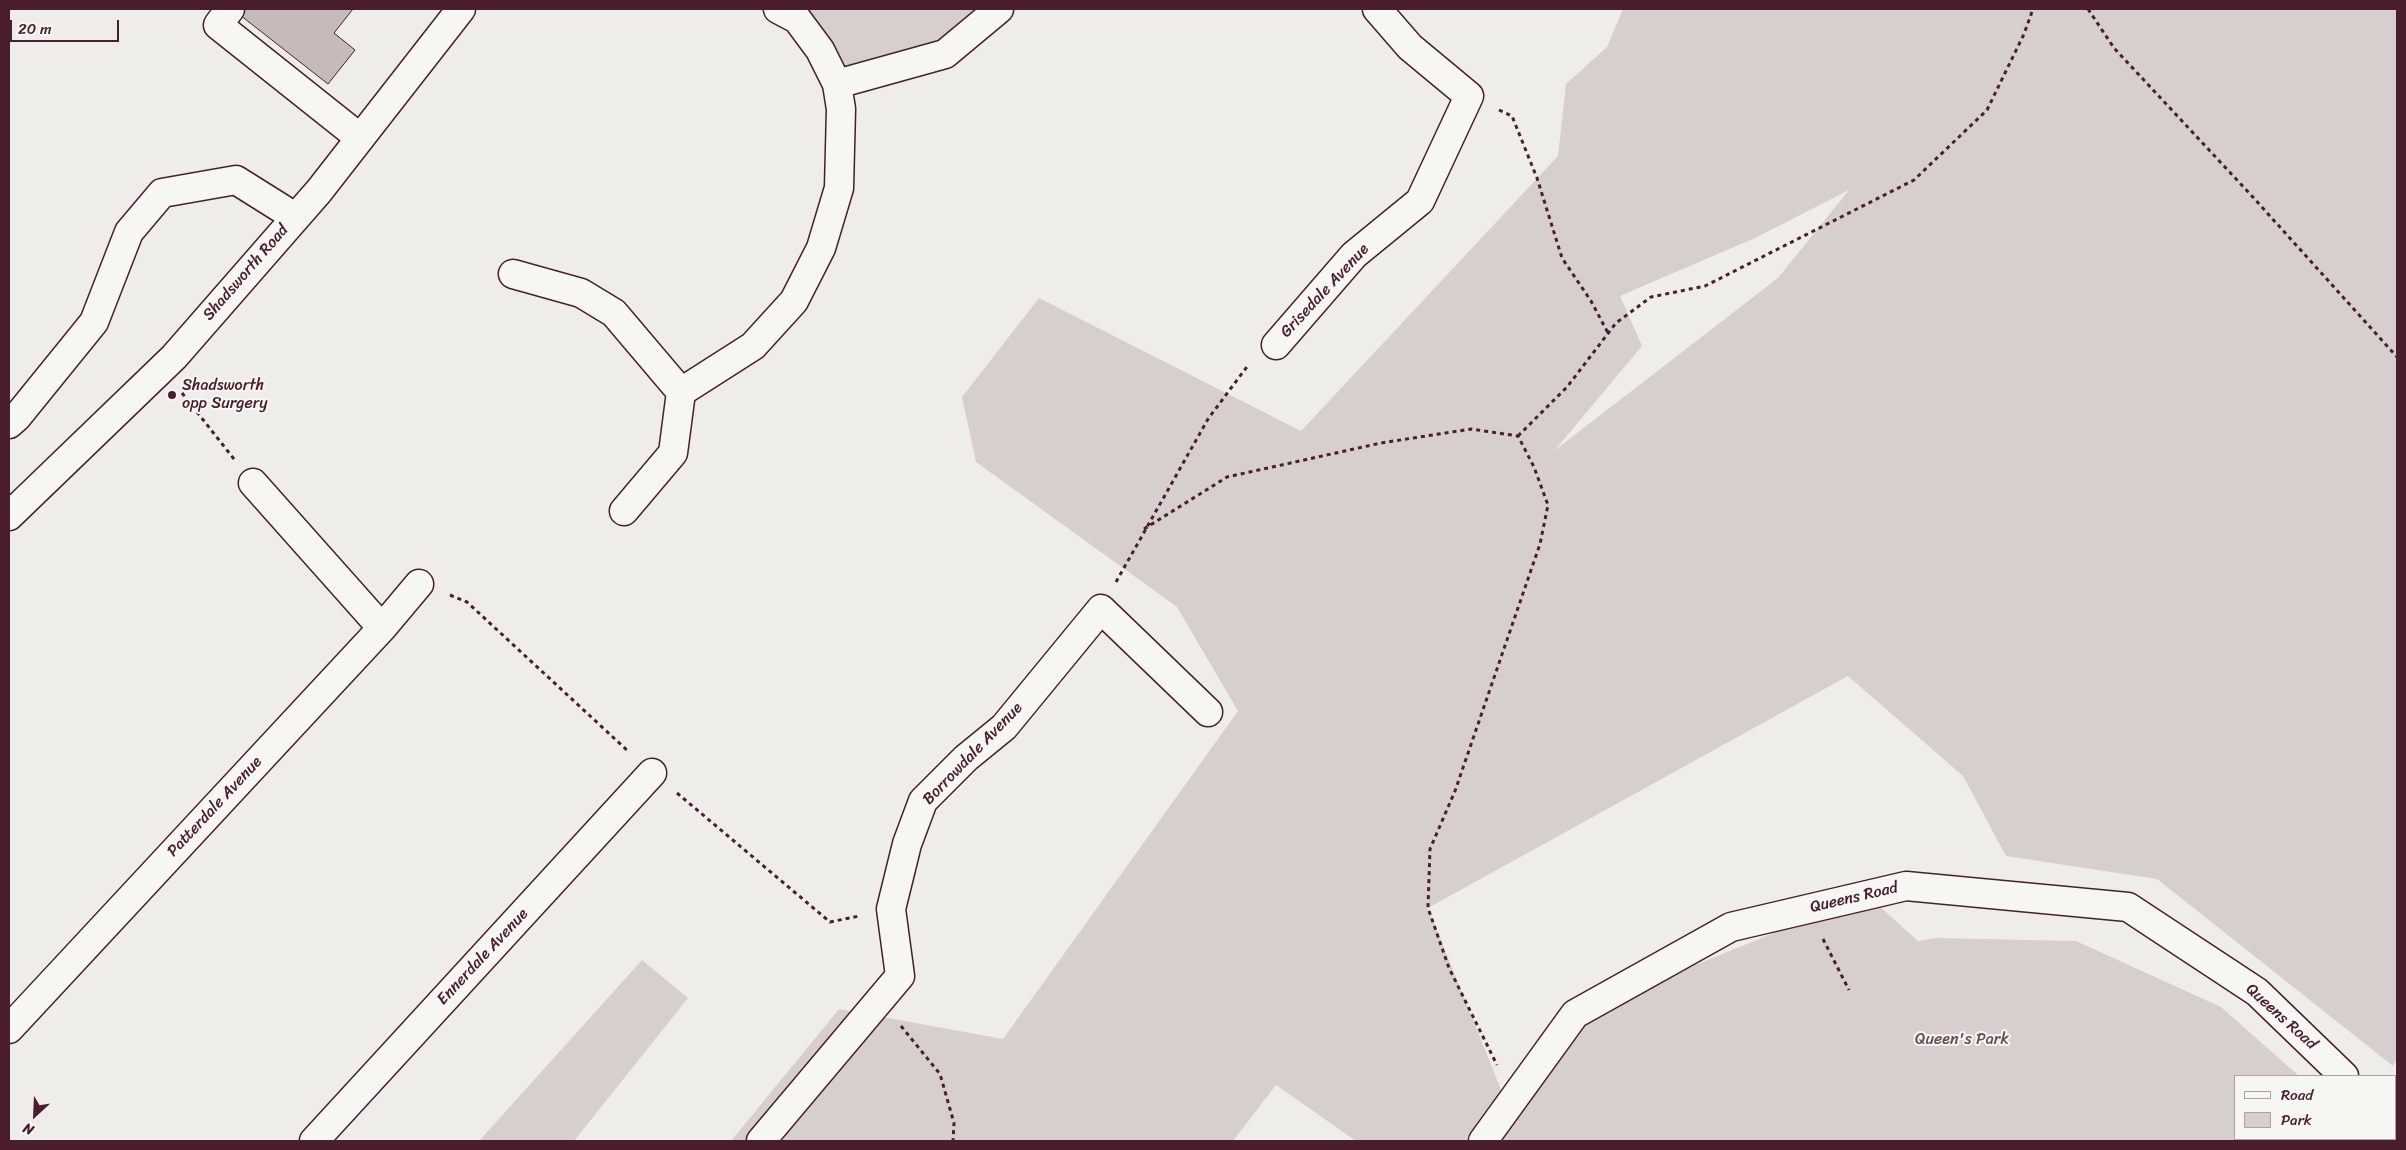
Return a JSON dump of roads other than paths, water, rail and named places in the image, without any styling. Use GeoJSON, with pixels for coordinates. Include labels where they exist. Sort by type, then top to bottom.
{"type":"FeatureCollection","features":[{"type":"Feature","properties":{"kind":"street"},"geometry":{"type":"LineString","coordinates":[[230,9],[218,25],[360,138]]}},
{"type":"Feature","properties":{"kind":"street","name":"Shadsworth Road"},"geometry":{"type":"LineString","coordinates":[[9,516],[174,357],[295,217],[360,138],[461,9]]}},
{"type":"Feature","properties":{"kind":"street"},"geometry":{"type":"LineString","coordinates":[[681,392],[753,346],[794,301],[821,248],[839,188],[841,109],[837,84],[820,50],[797,19],[778,9]]}},
{"type":"Feature","properties":{"kind":"street"},"geometry":{"type":"LineString","coordinates":[[837,84],[945,54],[999,9]]}},
{"type":"Feature","properties":{"kind":"street","name":"Grisedale Avenue"},"geometry":{"type":"LineString","coordinates":[[1276,345],[1354,255],[1420,201],[1469,96],[1410,47],[1377,9]]}},
{"type":"Feature","properties":{"kind":"street"},"geometry":{"type":"LineString","coordinates":[[9,424],[17,418],[94,322],[129,232],[162,192],[236,180],[295,217]]}},
{"type":"Feature","properties":{"kind":"street"},"geometry":{"type":"LineString","coordinates":[[513,274],[581,293],[614,313],[681,392],[672,453],[624,512]]}},
{"type":"Feature","properties":{"kind":"street"},"geometry":{"type":"LineString","coordinates":[[253,483],[382,628]]}},
{"type":"Feature","properties":{"kind":"street","name":"Patterdale Avenue"},"geometry":{"type":"LineString","coordinates":[[9,1029],[382,628],[419,584]]}},
{"type":"Feature","properties":{"kind":"street","name":"Borrowdale Avenue"},"geometry":{"type":"LineString","coordinates":[[761,1141],[900,976],[891,909],[907,844],[923,801],[966,758],[1004,727],[1101,609],[1208,712]]}},
{"type":"Feature","properties":{"kind":"street","name":"Ennerdale Avenue"},"geometry":{"type":"LineString","coordinates":[[314,1141],[652,772]]}},
{"type":"Feature","properties":{"kind":"street","name":"Queens Road"},"geometry":{"type":"LineString","coordinates":[[1484,1141],[1575,1014],[1731,927],[1906,886],[2128,907],[2257,992],[2343,1075]]}},
{"type":"Feature","properties":{"kind":"place","name":"Shadsworth opp Surgery"},"geometry":{"type":"Point","coordinates":[172,395]}},
{"type":"Feature","properties":{"kind":"park label","name":"Queen's Park"},"geometry":{"type":"Point","coordinates":[1962,1040]}}]}
